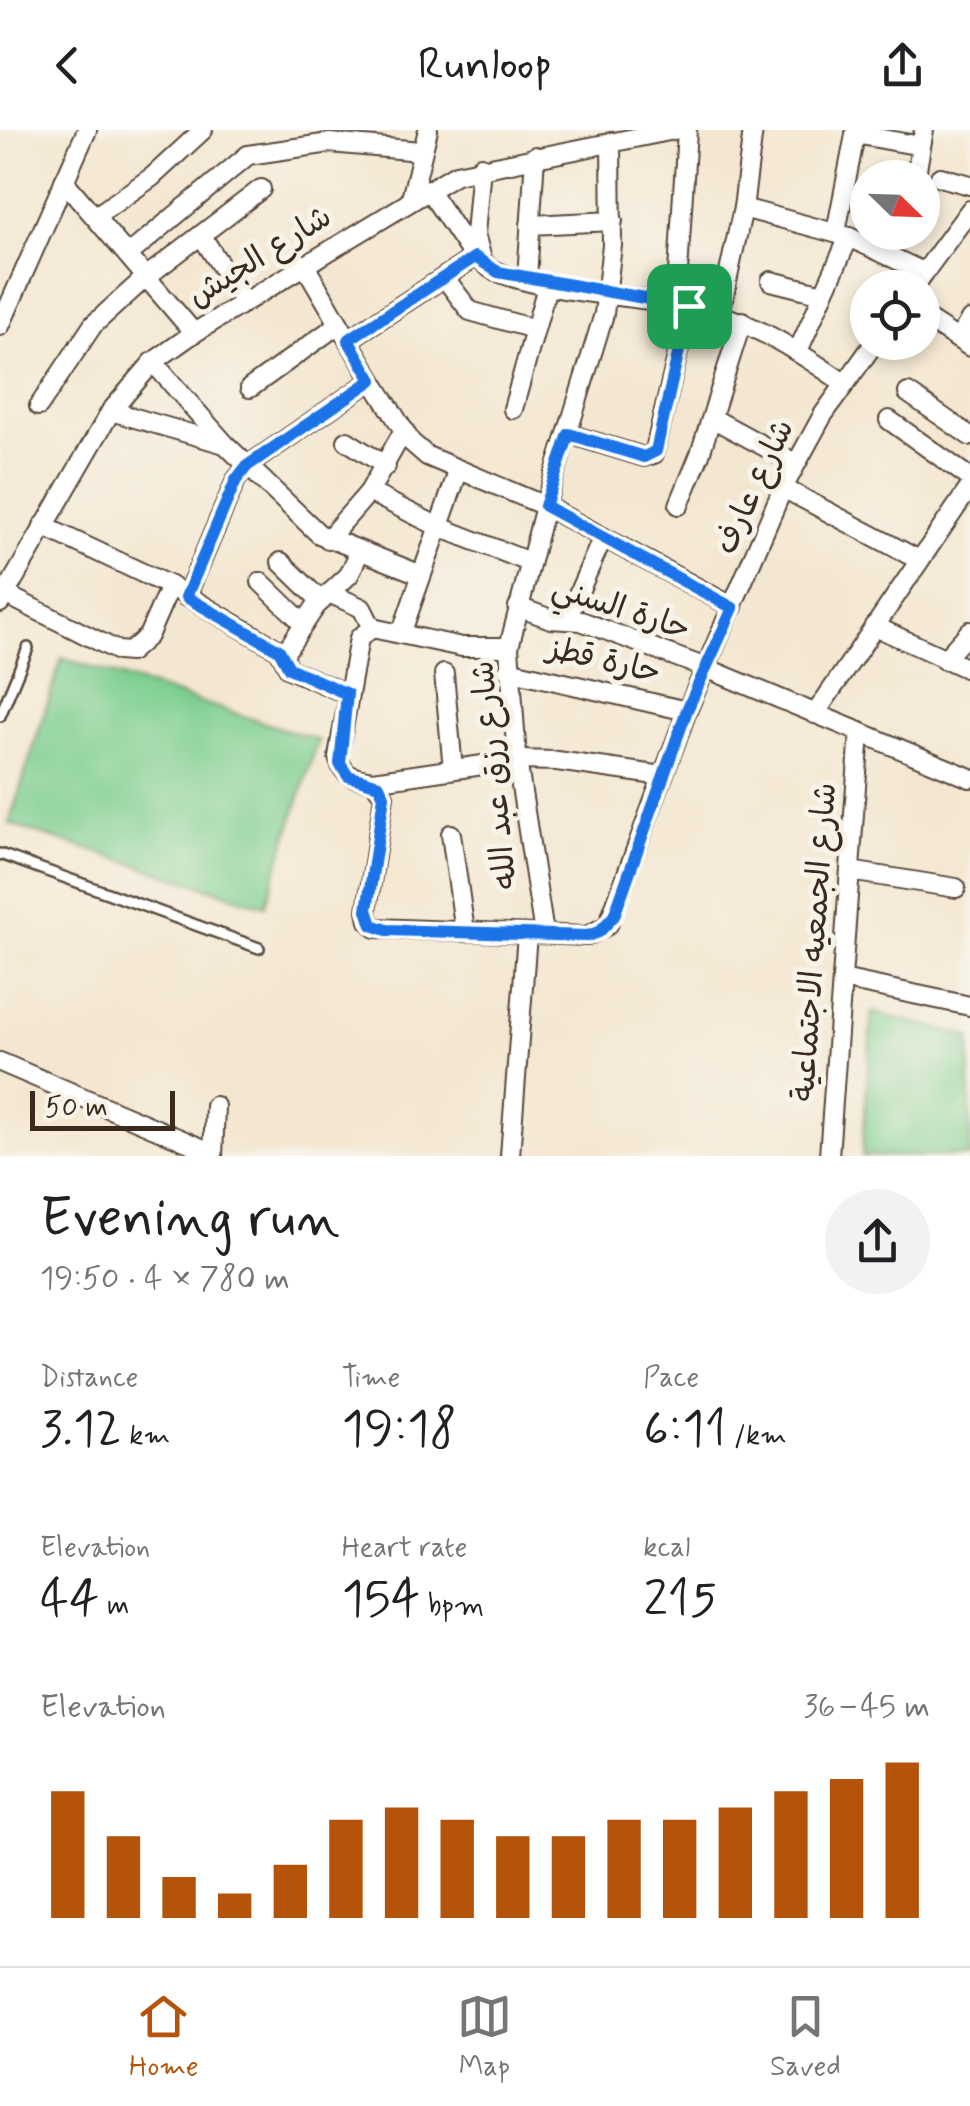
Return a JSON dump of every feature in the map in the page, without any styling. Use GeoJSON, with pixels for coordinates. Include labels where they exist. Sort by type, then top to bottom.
{"type":"FeatureCollection","features":[{"type":"Feature","properties":{"kind":"street"},"geometry":{"type":"LineString","coordinates":[[0,326],[87,130]]}},
{"type":"Feature","properties":{"kind":"street"},"geometry":{"type":"LineString","coordinates":[[96,216],[152,177],[202,130]]}},
{"type":"Feature","properties":{"kind":"street"},"geometry":{"type":"LineString","coordinates":[[428,130],[420,151],[419,194],[480,261],[526,278],[683,305],[742,321],[798,351],[844,384]]}},
{"type":"Feature","properties":{"kind":"street","name":"شارع الجيش"},"geometry":{"type":"LineString","coordinates":[[3,598],[111,411],[153,362],[194,333],[419,194],[481,166],[636,134],[674,130]]}},
{"type":"Feature","properties":{"kind":"street"},"geometry":{"type":"LineString","coordinates":[[569,434],[644,457],[654,454],[683,305],[687,130]]}},
{"type":"Feature","properties":{"kind":"street"},"geometry":{"type":"LineString","coordinates":[[720,314],[743,208],[753,130]]}},
{"type":"Feature","properties":{"kind":"street"},"geometry":{"type":"LineString","coordinates":[[798,351],[823,294],[842,234],[855,132],[922,138]]}},
{"type":"Feature","properties":{"kind":"street","name":"شارع رزق عبد الله"},"geometry":{"type":"LineString","coordinates":[[535,934],[509,648],[545,506],[594,354],[607,293],[613,221],[612,142]]}},
{"type":"Feature","properties":{"kind":"street"},"geometry":{"type":"LineString","coordinates":[[128,255],[248,155],[341,143],[420,151]]}},
{"type":"Feature","properties":{"kind":"street"},"geometry":{"type":"LineString","coordinates":[[526,278],[535,156]]}},
{"type":"Feature","properties":{"kind":"street"},"geometry":{"type":"LineString","coordinates":[[480,261],[475,234],[481,166]]}},
{"type":"Feature","properties":{"kind":"street"},"geometry":{"type":"LineString","coordinates":[[940,177],[970,185]]}},
{"type":"Feature","properties":{"kind":"street"},"geometry":{"type":"LineString","coordinates":[[64,181],[194,333]]}},
{"type":"Feature","properties":{"kind":"street"},"geometry":{"type":"LineString","coordinates":[[38,406],[94,325],[146,277],[261,189]]}},
{"type":"Feature","properties":{"kind":"street"},"geometry":{"type":"LineString","coordinates":[[743,208],[842,234],[901,270]]}},
{"type":"Feature","properties":{"kind":"street"},"geometry":{"type":"LineString","coordinates":[[925,270],[970,210]]}},
{"type":"Feature","properties":{"kind":"street"},"geometry":{"type":"LineString","coordinates":[[530,225],[613,221]]}},
{"type":"Feature","properties":{"kind":"street"},"geometry":{"type":"LineString","coordinates":[[202,235],[244,302]]}},
{"type":"Feature","properties":{"kind":"street"},"geometry":{"type":"LineString","coordinates":[[250,388],[344,332],[480,261]]}},
{"type":"Feature","properties":{"kind":"street"},"geometry":{"type":"LineString","coordinates":[[304,264],[404,430],[427,456],[545,506],[733,608]]}},
{"type":"Feature","properties":{"kind":"street"},"geometry":{"type":"LineString","coordinates":[[444,277],[470,312],[534,329]]}},
{"type":"Feature","properties":{"kind":"street"},"geometry":{"type":"LineString","coordinates":[[771,282],[823,294]]}},
{"type":"Feature","properties":{"kind":"street"},"geometry":{"type":"LineString","coordinates":[[513,408],[548,283]]}},
{"type":"Feature","properties":{"kind":"street"},"geometry":{"type":"LineString","coordinates":[[940,328],[964,343],[970,320]]}},
{"type":"Feature","properties":{"kind":"street"},"geometry":{"type":"LineString","coordinates":[[678,505],[712,418],[742,321]]}},
{"type":"Feature","properties":{"kind":"street","name":"شارع عارف"},"geometry":{"type":"LineString","coordinates":[[374,781],[384,796],[367,910],[372,925],[387,930],[587,936],[608,925],[687,710],[783,488],[862,360]]}},
{"type":"Feature","properties":{"kind":"street"},"geometry":{"type":"LineString","coordinates":[[153,362],[247,466],[328,538],[419,574]]}},
{"type":"Feature","properties":{"kind":"street"},"geometry":{"type":"LineString","coordinates":[[186,597],[236,480],[247,466],[372,380]]}},
{"type":"Feature","properties":{"kind":"street"},"geometry":{"type":"LineString","coordinates":[[908,392],[970,436]]}},
{"type":"Feature","properties":{"kind":"street"},"geometry":{"type":"LineString","coordinates":[[111,411],[226,444]]}},
{"type":"Feature","properties":{"kind":"street"},"geometry":{"type":"LineString","coordinates":[[712,418],[796,464]]}},
{"type":"Feature","properties":{"kind":"street"},"geometry":{"type":"LineString","coordinates":[[890,420],[970,478]]}},
{"type":"Feature","properties":{"kind":"street"},"geometry":{"type":"LineString","coordinates":[[328,538],[369,492],[404,430]]}},
{"type":"Feature","properties":{"kind":"street"},"geometry":{"type":"LineString","coordinates":[[346,441],[386,466]]}},
{"type":"Feature","properties":{"kind":"street"},"geometry":{"type":"LineString","coordinates":[[402,634],[419,574],[458,472]]}},
{"type":"Feature","properties":{"kind":"street"},"geometry":{"type":"LineString","coordinates":[[816,714],[970,487]]}},
{"type":"Feature","properties":{"kind":"street"},"geometry":{"type":"LineString","coordinates":[[783,488],[918,560]]}},
{"type":"Feature","properties":{"kind":"street"},"geometry":{"type":"LineString","coordinates":[[369,492],[437,526],[529,562]]}},
{"type":"Feature","properties":{"kind":"street"},"geometry":{"type":"LineString","coordinates":[[43,526],[170,586],[284,654],[289,668],[347,694]]}},
{"type":"Feature","properties":{"kind":"street"},"geometry":{"type":"LineString","coordinates":[[567,620],[603,537]]}},
{"type":"Feature","properties":{"kind":"street"},"geometry":{"type":"LineString","coordinates":[[284,654],[325,597],[349,575],[360,553]]}},
{"type":"Feature","properties":{"kind":"street"},"geometry":{"type":"LineString","coordinates":[[281,562],[325,597],[362,608],[372,628]]}},
{"type":"Feature","properties":{"kind":"street"},"geometry":{"type":"LineString","coordinates":[[261,582],[304,624]]}},
{"type":"Feature","properties":{"kind":"street"},"geometry":{"type":"LineString","coordinates":[[3,598],[118,651],[130,652],[148,636],[170,586]]}},
{"type":"Feature","properties":{"kind":"street","name":"حارة السني"},"geometry":{"type":"LineString","coordinates":[[518,607],[706,668],[969,772]]}},
{"type":"Feature","properties":{"kind":"street"},"geometry":{"type":"LineString","coordinates":[[874,626],[970,670]]}},
{"type":"Feature","properties":{"kind":"street"},"geometry":{"type":"LineString","coordinates":[[509,648],[462,648],[372,628],[358,638],[340,764],[348,776],[374,781],[517,760],[557,761],[662,776]]}},
{"type":"Feature","properties":{"kind":"street"},"geometry":{"type":"LineString","coordinates":[[944,660],[970,631]]}},
{"type":"Feature","properties":{"kind":"street","name":"حارة قطز"},"geometry":{"type":"LineString","coordinates":[[508,670],[687,710]]}},
{"type":"Feature","properties":{"kind":"street"},"geometry":{"type":"LineString","coordinates":[[444,674],[453,770]]}},
{"type":"Feature","properties":{"kind":"street","name":"شارع الجمعيه الاجتماعية"},"geometry":{"type":"LineString","coordinates":[[829,1156],[860,732]]}},
{"type":"Feature","properties":{"kind":"street"},"geometry":{"type":"LineString","coordinates":[[451,834],[466,932]]}},
{"type":"Feature","properties":{"kind":"street"},"geometry":{"type":"LineString","coordinates":[[850,871],[956,888]]}},
{"type":"Feature","properties":{"kind":"street"},"geometry":{"type":"LineString","coordinates":[[510,1156],[535,934]]}},
{"type":"Feature","properties":{"kind":"street"},"geometry":{"type":"LineString","coordinates":[[842,979],[970,1006]]}},
{"type":"Feature","properties":{"kind":"street"},"geometry":{"type":"LineString","coordinates":[[0,1062],[213,1154],[215,1106]]}},
{"type":"Feature","properties":{"kind":"lane"},"geometry":{"type":"LineString","coordinates":[[0,716],[28,648]]}},
{"type":"Feature","properties":{"kind":"lane"},"geometry":{"type":"LineString","coordinates":[[0,854],[258,948]]}},
{"type":"Feature","properties":{"kind":"green space"},"geometry":{"type":"Polygon","coordinates":[[[62,658],[318,740],[265,906],[9,824],[62,658]]]}},
{"type":"Feature","properties":{"kind":"green space"},"geometry":{"type":"Polygon","coordinates":[[[872,1012],[970,1037],[970,1156],[862,1156],[872,1012]]]}},
{"type":"Feature","properties":{"kind":"route"},"geometry":{"type":"LineString","coordinates":[[475,257],[498,272],[689,306],[656,451],[644,457],[569,434],[545,506],[733,608],[687,710],[614,916],[599,932],[587,936],[376,928],[368,921],[367,910],[384,796],[374,781],[348,776],[340,764],[347,694],[289,668],[279,650],[186,597],[236,480],[260,453],[372,380],[348,340],[475,257]]}}]}
